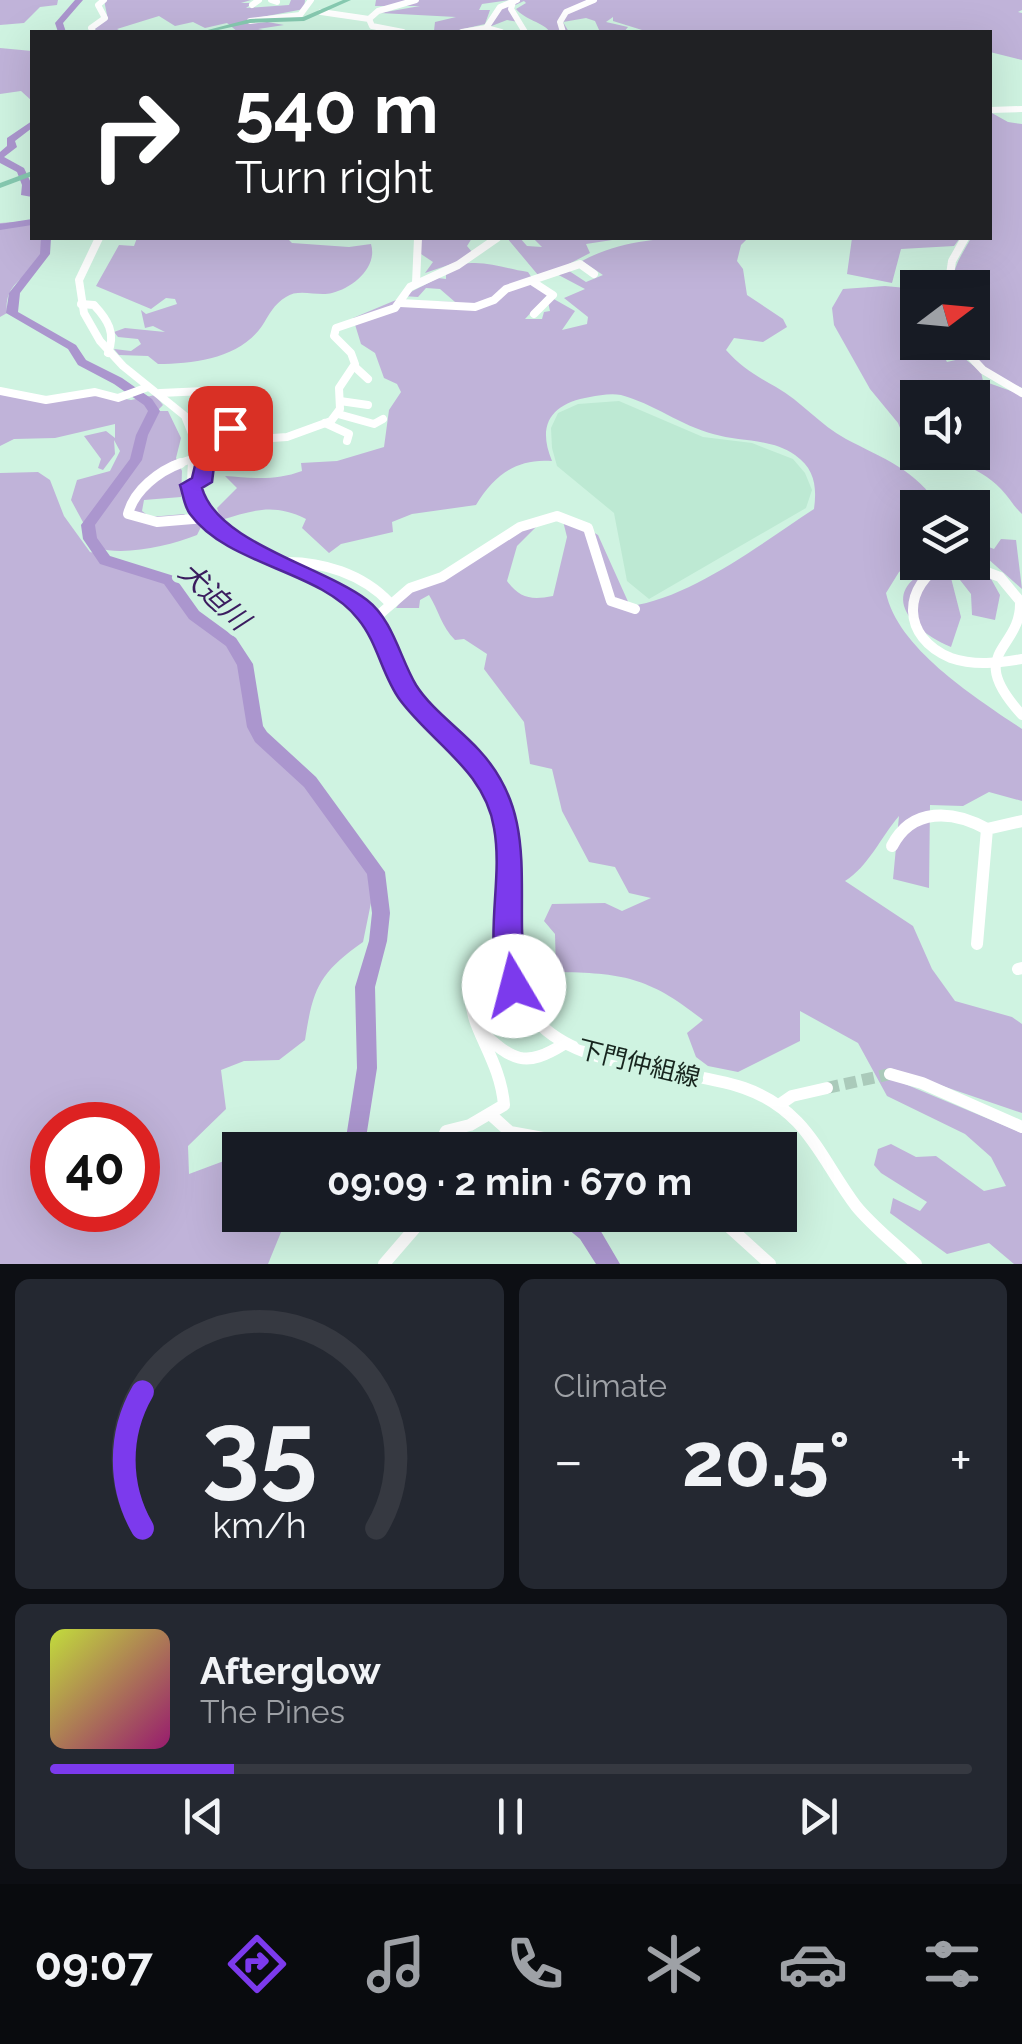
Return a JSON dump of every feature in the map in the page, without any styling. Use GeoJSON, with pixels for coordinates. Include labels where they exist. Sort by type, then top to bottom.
{"type":"FeatureCollection","features":[{"type":"Feature","properties":{"kind":"main road"},"geometry":{"type":"LineString","coordinates":[[211,30],[250,21],[304,19],[348,0]]}},
{"type":"Feature","properties":{"kind":"main road"},"geometry":{"type":"LineString","coordinates":[[0,186],[30,174]]}},
{"type":"Feature","properties":{"kind":"street"},"geometry":{"type":"LineString","coordinates":[[92,30],[105,18],[98,5],[104,0]]}},
{"type":"Feature","properties":{"kind":"street"},"geometry":{"type":"LineString","coordinates":[[250,21],[300,15],[311,0]]}},
{"type":"Feature","properties":{"kind":"street"},"geometry":{"type":"LineString","coordinates":[[321,12],[369,18],[378,11],[416,0]]}},
{"type":"Feature","properties":{"kind":"street"},"geometry":{"type":"LineString","coordinates":[[562,30],[560,22],[566,12],[594,0]]}},
{"type":"Feature","properties":{"kind":"street"},"geometry":{"type":"LineString","coordinates":[[489,28],[500,7],[515,1]]}},
{"type":"Feature","properties":{"kind":"street"},"geometry":{"type":"LineString","coordinates":[[515,1],[512,9],[527,30]]}},
{"type":"Feature","properties":{"kind":"street"},"geometry":{"type":"LineString","coordinates":[[369,18],[372,26],[393,30]]}},
{"type":"Feature","properties":{"kind":"street"},"geometry":{"type":"LineString","coordinates":[[273,20],[290,25]]}},
{"type":"Feature","properties":{"kind":"street"},"geometry":{"type":"LineString","coordinates":[[476,30],[502,30]]}},
{"type":"Feature","properties":{"kind":"street"},"geometry":{"type":"LineString","coordinates":[[992,110],[1022,109]]}},
{"type":"Feature","properties":{"kind":"street"},"geometry":{"type":"LineString","coordinates":[[98,240],[78,284],[81,304],[108,353],[181,411],[190,426],[192,459],[190,485],[194,502],[205,518],[157,522],[128,514],[132,502],[162,470],[192,459]]}},
{"type":"Feature","properties":{"kind":"street"},"geometry":{"type":"LineString","coordinates":[[416,284],[414,254],[418,240]]}},
{"type":"Feature","properties":{"kind":"street"},"geometry":{"type":"LineString","coordinates":[[368,379],[334,336],[336,328],[386,312],[416,284],[458,265],[494,240]]}},
{"type":"Feature","properties":{"kind":"street"},"geometry":{"type":"LineString","coordinates":[[951,270],[964,240]]}},
{"type":"Feature","properties":{"kind":"street"},"geometry":{"type":"LineString","coordinates":[[400,303],[475,307],[494,300],[506,289],[534,282],[550,272],[580,264],[594,274]]}},
{"type":"Feature","properties":{"kind":"street"},"geometry":{"type":"LineString","coordinates":[[534,282],[553,295],[534,314]]}},
{"type":"Feature","properties":{"kind":"street"},"geometry":{"type":"LineString","coordinates":[[81,304],[94,305],[108,320],[114,338],[108,353]]}},
{"type":"Feature","properties":{"kind":"street"},"geometry":{"type":"LineString","coordinates":[[345,346],[350,345],[362,356]]}},
{"type":"Feature","properties":{"kind":"street"},"geometry":{"type":"LineString","coordinates":[[974,360],[983,370],[1022,393]]}},
{"type":"Feature","properties":{"kind":"street"},"geometry":{"type":"LineString","coordinates":[[206,454],[226,442],[298,436],[325,423],[338,414],[338,388],[355,367]]}},
{"type":"Feature","properties":{"kind":"street"},"geometry":{"type":"LineString","coordinates":[[0,391],[46,400],[95,392],[118,398],[148,386]]}},
{"type":"Feature","properties":{"kind":"street"},"geometry":{"type":"LineString","coordinates":[[159,394],[205,391],[220,397],[230,428],[226,442]]}},
{"type":"Feature","properties":{"kind":"street"},"geometry":{"type":"LineString","coordinates":[[340,402],[368,405]]}},
{"type":"Feature","properties":{"kind":"street"},"geometry":{"type":"LineString","coordinates":[[338,414],[374,424],[383,419]]}},
{"type":"Feature","properties":{"kind":"street"},"geometry":{"type":"LineString","coordinates":[[325,423],[348,434],[348,441]]}},
{"type":"Feature","properties":{"kind":"street"},"geometry":{"type":"LineString","coordinates":[[190,485],[202,482],[208,438]]}},
{"type":"Feature","properties":{"kind":"street"},"geometry":{"type":"LineString","coordinates":[[373,620],[410,588],[442,578],[520,527],[557,516],[588,528],[612,601],[635,610]]}},
{"type":"Feature","properties":{"kind":"street","name":"下門仲組線"},"geometry":{"type":"LineString","coordinates":[[205,518],[232,537],[351,598],[373,620],[408,693],[474,762],[496,792],[508,830],[508,945],[521,1002],[534,1020],[564,1044],[646,1068],[744,1088],[780,1105]]}},
{"type":"Feature","properties":{"kind":"street"},"geometry":{"type":"LineString","coordinates":[[282,562],[298,560],[357,579],[384,594],[390,603]]}},
{"type":"Feature","properties":{"kind":"street"},"geometry":{"type":"LineString","coordinates":[[990,574],[1006,580],[1020,599],[1021,613],[1000,650],[996,668],[1000,688],[1022,715]]}},
{"type":"Feature","properties":{"kind":"street"},"geometry":{"type":"LineString","coordinates":[[923,580],[914,594],[913,616],[918,636],[943,654],[963,662],[1022,659]]}},
{"type":"Feature","properties":{"kind":"street"},"geometry":{"type":"LineString","coordinates":[[892,846],[905,824],[919,817],[967,816],[987,829],[1022,821]]}},
{"type":"Feature","properties":{"kind":"street"},"geometry":{"type":"LineString","coordinates":[[977,944],[987,829]]}},
{"type":"Feature","properties":{"kind":"street"},"geometry":{"type":"LineString","coordinates":[[445,1132],[504,1105],[506,1084],[479,1030],[469,987],[482,959],[508,945]]}},
{"type":"Feature","properties":{"kind":"street"},"geometry":{"type":"LineString","coordinates":[[479,1030],[512,1059],[535,1062],[564,1044]]}},
{"type":"Feature","properties":{"kind":"street"},"geometry":{"type":"LineString","coordinates":[[890,1074],[922,1083],[1022,1127]]}},
{"type":"Feature","properties":{"kind":"street"},"geometry":{"type":"LineString","coordinates":[[827,1088],[792,1096],[780,1105],[812,1136],[857,1208],[916,1264]]}},
{"type":"Feature","properties":{"kind":"street"},"geometry":{"type":"LineString","coordinates":[[490,1114],[510,1132]]}},
{"type":"Feature","properties":{"kind":"street"},"geometry":{"type":"LineString","coordinates":[[384,1264],[411,1232]]}},
{"type":"Feature","properties":{"kind":"street"},"geometry":{"type":"LineString","coordinates":[[735,1232],[770,1264]]}},
{"type":"Feature","properties":{"kind":"shaded area"},"geometry":{"type":"Polygon","coordinates":[[[0,0],[58,0],[57,5],[40,7],[24,23],[0,25],[0,0]]]}},
{"type":"Feature","properties":{"kind":"shaded area"},"geometry":{"type":"Polygon","coordinates":[[[104,0],[251,0],[241,3],[253,3],[246,8],[305,0],[304,9],[251,19],[284,25],[258,29],[263,30],[236,30],[227,23],[205,28],[193,22],[175,26],[159,16],[119,30],[96,30],[107,15],[104,0]]]}},
{"type":"Feature","properties":{"kind":"shaded area"},"geometry":{"type":"Polygon","coordinates":[[[376,0],[510,0],[482,4],[479,10],[490,10],[485,24],[459,30],[434,30],[435,22],[456,17],[380,13],[420,6],[375,6],[376,0]]]}},
{"type":"Feature","properties":{"kind":"shaded area"},"geometry":{"type":"Polygon","coordinates":[[[515,0],[1022,0],[1022,10],[1018,12],[1022,13],[1022,60],[992,52],[992,30],[642,30],[613,21],[613,17],[606,22],[628,27],[626,30],[599,30],[595,21],[586,18],[563,22],[568,30],[548,30],[516,9],[524,1],[509,8],[519,22],[507,20],[489,27],[495,12],[515,0]]]}},
{"type":"Feature","properties":{"kind":"shaded area"},"geometry":{"type":"Polygon","coordinates":[[[0,48],[30,51],[30,99],[21,91],[0,94],[0,48]]]}},
{"type":"Feature","properties":{"kind":"shaded area"},"geometry":{"type":"Polygon","coordinates":[[[992,113],[1022,124],[1022,388],[977,360],[990,360],[990,270],[955,270],[970,240],[992,240],[992,113]]]}},
{"type":"Feature","properties":{"kind":"shaded area"},"geometry":{"type":"Polygon","coordinates":[[[30,221],[30,240],[44,240],[48,253],[36,261],[40,266],[15,285],[8,297],[7,313],[0,317],[0,223],[30,221]]]}},
{"type":"Feature","properties":{"kind":"shaded area"},"geometry":{"type":"Polygon","coordinates":[[[136,240],[289,240],[349,247],[371,244],[372,253],[362,275],[348,286],[332,293],[297,293],[286,297],[253,337],[229,352],[187,363],[158,364],[148,356],[119,355],[114,349],[131,351],[141,344],[138,339],[118,337],[114,332],[125,328],[165,332],[153,326],[145,328],[141,310],[146,314],[177,304],[175,299],[166,298],[151,309],[96,286],[119,245],[134,246],[136,240]]]}},
{"type":"Feature","properties":{"kind":"shaded area"},"geometry":{"type":"Polygon","coordinates":[[[418,240],[471,240],[467,246],[472,252],[469,258],[425,273],[433,262],[421,254],[418,240]]]}},
{"type":"Feature","properties":{"kind":"shaded area"},"geometry":{"type":"Polygon","coordinates":[[[509,240],[542,247],[535,240],[612,240],[586,244],[590,253],[563,267],[586,282],[603,275],[582,261],[621,246],[652,240],[746,240],[737,261],[743,269],[747,295],[783,319],[787,327],[763,342],[734,338],[726,350],[837,433],[909,474],[926,490],[900,490],[900,571],[886,593],[893,614],[922,652],[962,687],[1022,729],[1022,801],[989,792],[963,806],[930,805],[929,888],[893,879],[899,816],[867,860],[845,881],[913,926],[932,969],[955,1001],[1012,1017],[1022,1024],[1022,1113],[890,1068],[893,1079],[1022,1133],[1022,1264],[1014,1264],[989,1243],[947,1254],[890,1213],[893,1198],[920,1211],[927,1202],[874,1165],[878,1149],[891,1144],[916,1157],[936,1156],[984,1191],[1006,1186],[991,1157],[965,1134],[887,1096],[858,1043],[800,1011],[800,1041],[738,1072],[708,1066],[696,1057],[687,1033],[703,1020],[667,994],[618,976],[556,972],[555,934],[544,921],[552,904],[605,903],[622,911],[651,898],[629,893],[615,867],[589,862],[562,811],[552,769],[530,764],[524,722],[484,669],[487,654],[464,639],[455,640],[429,595],[420,600],[419,608],[396,608],[408,591],[548,515],[517,546],[507,581],[527,597],[553,596],[567,537],[561,513],[598,535],[630,606],[653,601],[701,581],[814,509],[813,479],[802,460],[776,446],[713,434],[633,399],[606,394],[577,400],[557,410],[546,436],[552,461],[528,462],[508,471],[476,505],[412,514],[392,522],[393,532],[341,544],[329,553],[302,528],[306,519],[295,514],[264,510],[221,520],[217,508],[237,488],[225,476],[283,476],[302,471],[301,463],[337,461],[384,447],[389,410],[401,392],[397,384],[384,378],[375,353],[361,344],[353,318],[396,300],[455,302],[440,289],[426,288],[418,297],[403,296],[438,278],[446,279],[446,270],[477,263],[528,272],[534,281],[551,291],[525,319],[542,319],[544,312],[550,311],[548,302],[552,298],[575,311],[562,330],[587,324],[588,317],[564,298],[585,289],[551,271],[538,275],[509,240]]]}},
{"type":"Feature","properties":{"kind":"shaded area"},"geometry":{"type":"Polygon","coordinates":[[[852,240],[958,240],[954,246],[901,249],[892,283],[847,274],[852,240]]]}},
{"type":"Feature","properties":{"kind":"shaded area"},"geometry":{"type":"Polygon","coordinates":[[[900,287],[900,360],[966,360],[981,372],[983,380],[900,380],[900,428],[870,389],[834,325],[832,308],[843,289],[900,287]]]}},
{"type":"Feature","properties":{"kind":"shaded area"},"geometry":{"type":"Polygon","coordinates":[[[990,384],[1022,395],[1022,514],[992,480],[974,470],[990,470],[990,384]]]}},
{"type":"Feature","properties":{"kind":"shaded area"},"geometry":{"type":"Polygon","coordinates":[[[0,390],[48,399],[86,391],[131,400],[155,395],[163,405],[157,411],[168,411],[181,438],[176,458],[182,471],[181,497],[144,500],[142,511],[150,517],[184,514],[201,527],[197,535],[147,549],[97,548],[71,500],[77,480],[110,471],[120,451],[114,440],[115,454],[103,470],[98,468],[101,459],[84,436],[106,431],[115,438],[115,424],[55,438],[14,439],[0,446],[0,390]]]}},
{"type":"Feature","properties":{"kind":"shaded area"},"geometry":{"type":"Polygon","coordinates":[[[619,401],[703,437],[752,443],[793,459],[812,490],[806,508],[649,599],[627,581],[614,513],[557,466],[552,448],[551,428],[558,413],[578,404],[619,401]]]}},
{"type":"Feature","properties":{"kind":"shaded area"},"geometry":{"type":"Polygon","coordinates":[[[38,472],[50,480],[64,516],[90,552],[156,575],[217,630],[231,637],[248,676],[247,713],[266,739],[306,770],[320,807],[352,830],[372,860],[373,893],[363,942],[336,963],[320,983],[305,1040],[279,1060],[244,1061],[221,1070],[226,1109],[188,1146],[189,1174],[222,1162],[222,1232],[281,1232],[268,1264],[0,1264],[0,473],[38,472]]]}},
{"type":"Feature","properties":{"kind":"shaded area"},"geometry":{"type":"Polygon","coordinates":[[[1001,539],[1016,540],[1022,589],[990,561],[990,547],[994,549],[1001,539]]]}},
{"type":"Feature","properties":{"kind":"shaded area"},"geometry":{"type":"Polygon","coordinates":[[[990,577],[1000,595],[995,620],[972,615],[971,594],[960,580],[990,577]]]}},
{"type":"Feature","properties":{"kind":"shaded area"},"geometry":{"type":"Polygon","coordinates":[[[912,580],[952,580],[961,617],[951,647],[918,627],[908,615],[905,591],[912,580]]]}},
{"type":"Feature","properties":{"kind":"waterway"},"geometry":{"type":"LineString","coordinates":[[61,30],[59,23],[79,0]]}},
{"type":"Feature","properties":{"kind":"waterway"},"geometry":{"type":"LineString","coordinates":[[0,156],[12,147],[10,140],[30,125]]}},
{"type":"Feature","properties":{"kind":"waterway"},"geometry":{"type":"LineString","coordinates":[[0,159],[21,170],[27,185],[24,193],[30,194]]}},
{"type":"Feature","properties":{"kind":"waterway","name":"犬迫川"},"geometry":{"type":"LineString","coordinates":[[0,227],[30,222]]}},
{"type":"Feature","properties":{"kind":"waterway","name":"犬迫川"},"geometry":{"type":"LineString","coordinates":[[46,240],[45,254],[15,293],[12,313],[72,347],[82,362],[118,381],[148,402],[154,411],[136,460],[88,525],[90,539],[105,560],[169,580],[194,615],[231,642],[245,664],[255,727],[261,737],[310,782],[376,872],[381,913],[365,987],[367,1068],[357,1132]]}},
{"type":"Feature","properties":{"kind":"waterway","name":"犬迫川"},"geometry":{"type":"LineString","coordinates":[[589,1232],[609,1264]]}},
{"type":"Feature","properties":{"kind":"tunnel"},"geometry":{"type":"LineString","coordinates":[[827,1088],[890,1074]]}},
{"type":"Feature","properties":{"kind":"route"},"geometry":{"type":"LineString","coordinates":[[230,428],[230,438],[215,452],[206,454],[202,482],[190,485],[198,510],[232,537],[337,590],[364,609],[381,634],[408,693],[486,775],[496,792],[508,830],[508,945],[514,986]]}}]}
